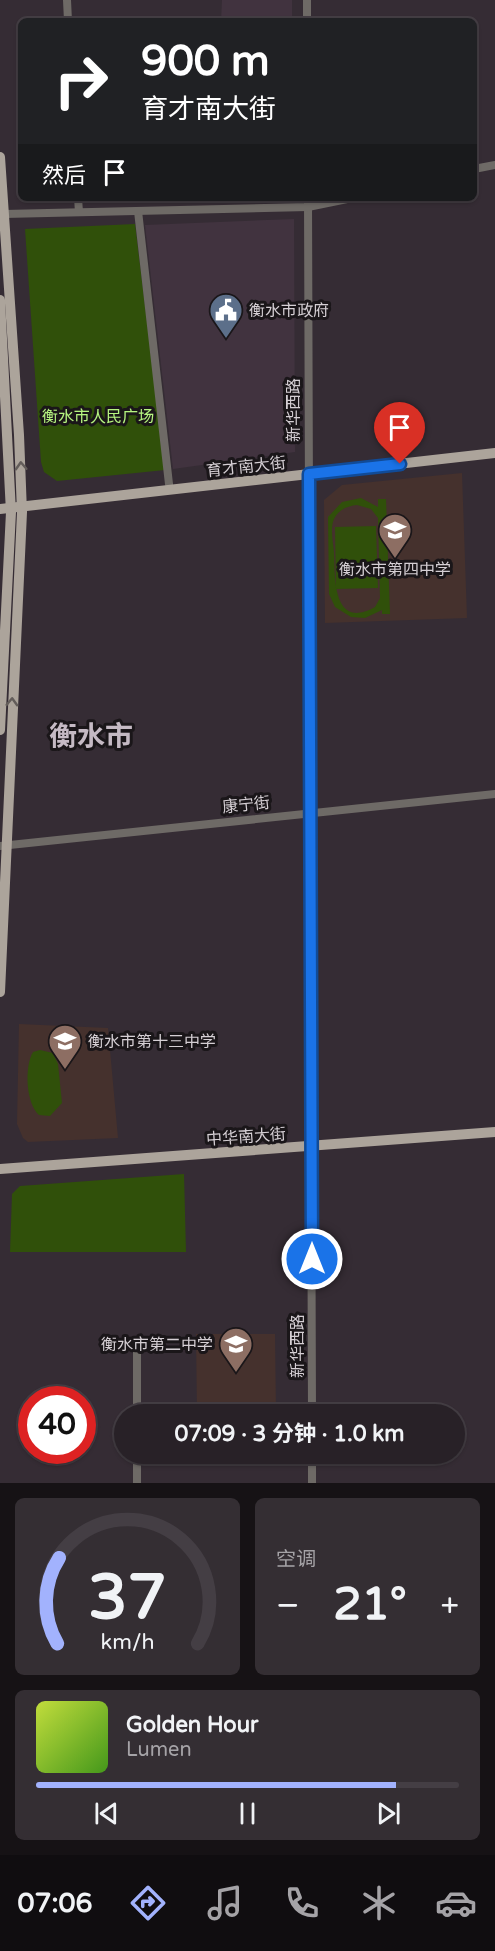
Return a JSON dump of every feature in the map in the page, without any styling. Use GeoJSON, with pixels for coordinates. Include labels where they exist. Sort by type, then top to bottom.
{"type":"FeatureCollection","features":[{"type":"Feature","properties":{"kind":"main road"},"geometry":{"type":"LineString","coordinates":[[0,157],[4,214],[11,505],[0,992]]}},
{"type":"Feature","properties":{"kind":"main road"},"geometry":{"type":"LineString","coordinates":[[0,300],[11,505],[0,730]]}},
{"type":"Feature","properties":{"kind":"main road","name":"育才南大街"},"geometry":{"type":"LineString","coordinates":[[11,505],[495,447]]}},
{"type":"Feature","properties":{"kind":"main road","name":"育才南大街"},"geometry":{"type":"LineString","coordinates":[[11,505],[170,484],[495,453]]}},
{"type":"Feature","properties":{"kind":"main road","name":"中华南大街"},"geometry":{"type":"LineString","coordinates":[[0,1169],[495,1125]]}},
{"type":"Feature","properties":{"kind":"main road","name":"中华南大街"},"geometry":{"type":"LineString","coordinates":[[0,1162],[495,1132]]}},
{"type":"Feature","properties":{"kind":"street"},"geometry":{"type":"LineString","coordinates":[[67,0],[68,18]]}},
{"type":"Feature","properties":{"kind":"street"},"geometry":{"type":"LineString","coordinates":[[307,0],[307,18]]}},
{"type":"Feature","properties":{"kind":"street"},"geometry":{"type":"LineString","coordinates":[[477,168],[495,165]]}},
{"type":"Feature","properties":{"kind":"street"},"geometry":{"type":"LineString","coordinates":[[78,201],[79,212]]}},
{"type":"Feature","properties":{"kind":"street"},"geometry":{"type":"LineString","coordinates":[[4,214],[138,211],[308,202]]}},
{"type":"Feature","properties":{"kind":"street","name":"新华西路"},"geometry":{"type":"LineString","coordinates":[[308,202],[312,1404]]}},
{"type":"Feature","properties":{"kind":"street"},"geometry":{"type":"LineString","coordinates":[[138,211],[170,484]]}},
{"type":"Feature","properties":{"kind":"street","name":"康宁街"},"geometry":{"type":"LineString","coordinates":[[3,846],[495,794]]}},
{"type":"Feature","properties":{"kind":"street"},"geometry":{"type":"LineString","coordinates":[[137,1349],[137,1404]]}},
{"type":"Feature","properties":{"kind":"street"},"geometry":{"type":"LineString","coordinates":[[137,1464],[137,1483]]}},
{"type":"Feature","properties":{"kind":"street"},"geometry":{"type":"LineString","coordinates":[[312,1464],[312,1483]]}},
{"type":"Feature","properties":{"kind":"shaded area"},"geometry":{"type":"Polygon","coordinates":[[[222,0],[292,0],[292,18],[221,18],[222,0]]]}},
{"type":"Feature","properties":{"kind":"shaded area","name":"衡水市政府"},"geometry":{"type":"Polygon","coordinates":[[[294,219],[295,452],[173,469],[145,225],[294,219]]]}},
{"type":"Feature","properties":{"kind":"shaded area","name":"衡水市第四中学"},"geometry":{"type":"Polygon","coordinates":[[[462,473],[467,618],[325,623],[324,500],[342,485],[462,473]]]}},
{"type":"Feature","properties":{"kind":"shaded area","name":"衡水市第十三中学"},"geometry":{"type":"Polygon","coordinates":[[[19,1024],[108,1028],[118,1138],[28,1142],[23,1138],[17,1124],[19,1024]]]}},
{"type":"Feature","properties":{"kind":"shaded area","name":"衡水市第二中学"},"geometry":{"type":"Polygon","coordinates":[[[196,1334],[275,1334],[276,1404],[197,1404],[196,1334]]]}},
{"type":"Feature","properties":{"kind":"green space","name":"衡水市人民广场"},"geometry":{"type":"Polygon","coordinates":[[[135,224],[165,470],[57,481],[44,472],[41,462],[25,229],[135,224]]]}},
{"type":"Feature","properties":{"kind":"green space"},"geometry":{"type":"Polygon","coordinates":[[[361,498],[378,507],[378,499],[386,499],[390,614],[382,614],[382,610],[365,618],[351,617],[335,607],[329,594],[328,517],[342,502],[361,498]],[[357,505],[346,507],[338,513],[333,523],[336,586],[343,606],[351,612],[361,613],[375,607],[380,598],[378,518],[371,509],[357,505]]]}},
{"type":"Feature","properties":{"kind":"green space"},"geometry":{"type":"Polygon","coordinates":[[[376,526],[378,588],[336,589],[335,527],[376,526]]]}},
{"type":"Feature","properties":{"kind":"green space"},"geometry":{"type":"Polygon","coordinates":[[[40,1050],[53,1053],[58,1064],[62,1103],[50,1116],[39,1115],[31,1103],[29,1094],[30,1059],[33,1052],[40,1050]]]}},
{"type":"Feature","properties":{"kind":"green space"},"geometry":{"type":"Polygon","coordinates":[[[184,1174],[186,1252],[10,1252],[12,1194],[20,1186],[184,1174]]]}},
{"type":"Feature","properties":{"kind":"place","name":"衡水市政府"},"geometry":{"type":"Point","coordinates":[226,339]}},
{"type":"Feature","properties":{"kind":"place","name":"衡水市第四中学"},"geometry":{"type":"Point","coordinates":[395,559]}},
{"type":"Feature","properties":{"kind":"place","name":"衡水市第十三中学"},"geometry":{"type":"Point","coordinates":[65,1070]}},
{"type":"Feature","properties":{"kind":"place","name":"衡水市第二中学"},"geometry":{"type":"Point","coordinates":[236,1373]}},
{"type":"Feature","properties":{"kind":"district","name":"衡水市"},"geometry":{"type":"Point","coordinates":[91,736]}},
{"type":"Feature","properties":{"kind":"route"},"geometry":{"type":"LineString","coordinates":[[312,1259],[309,474],[400,464]]}}]}
